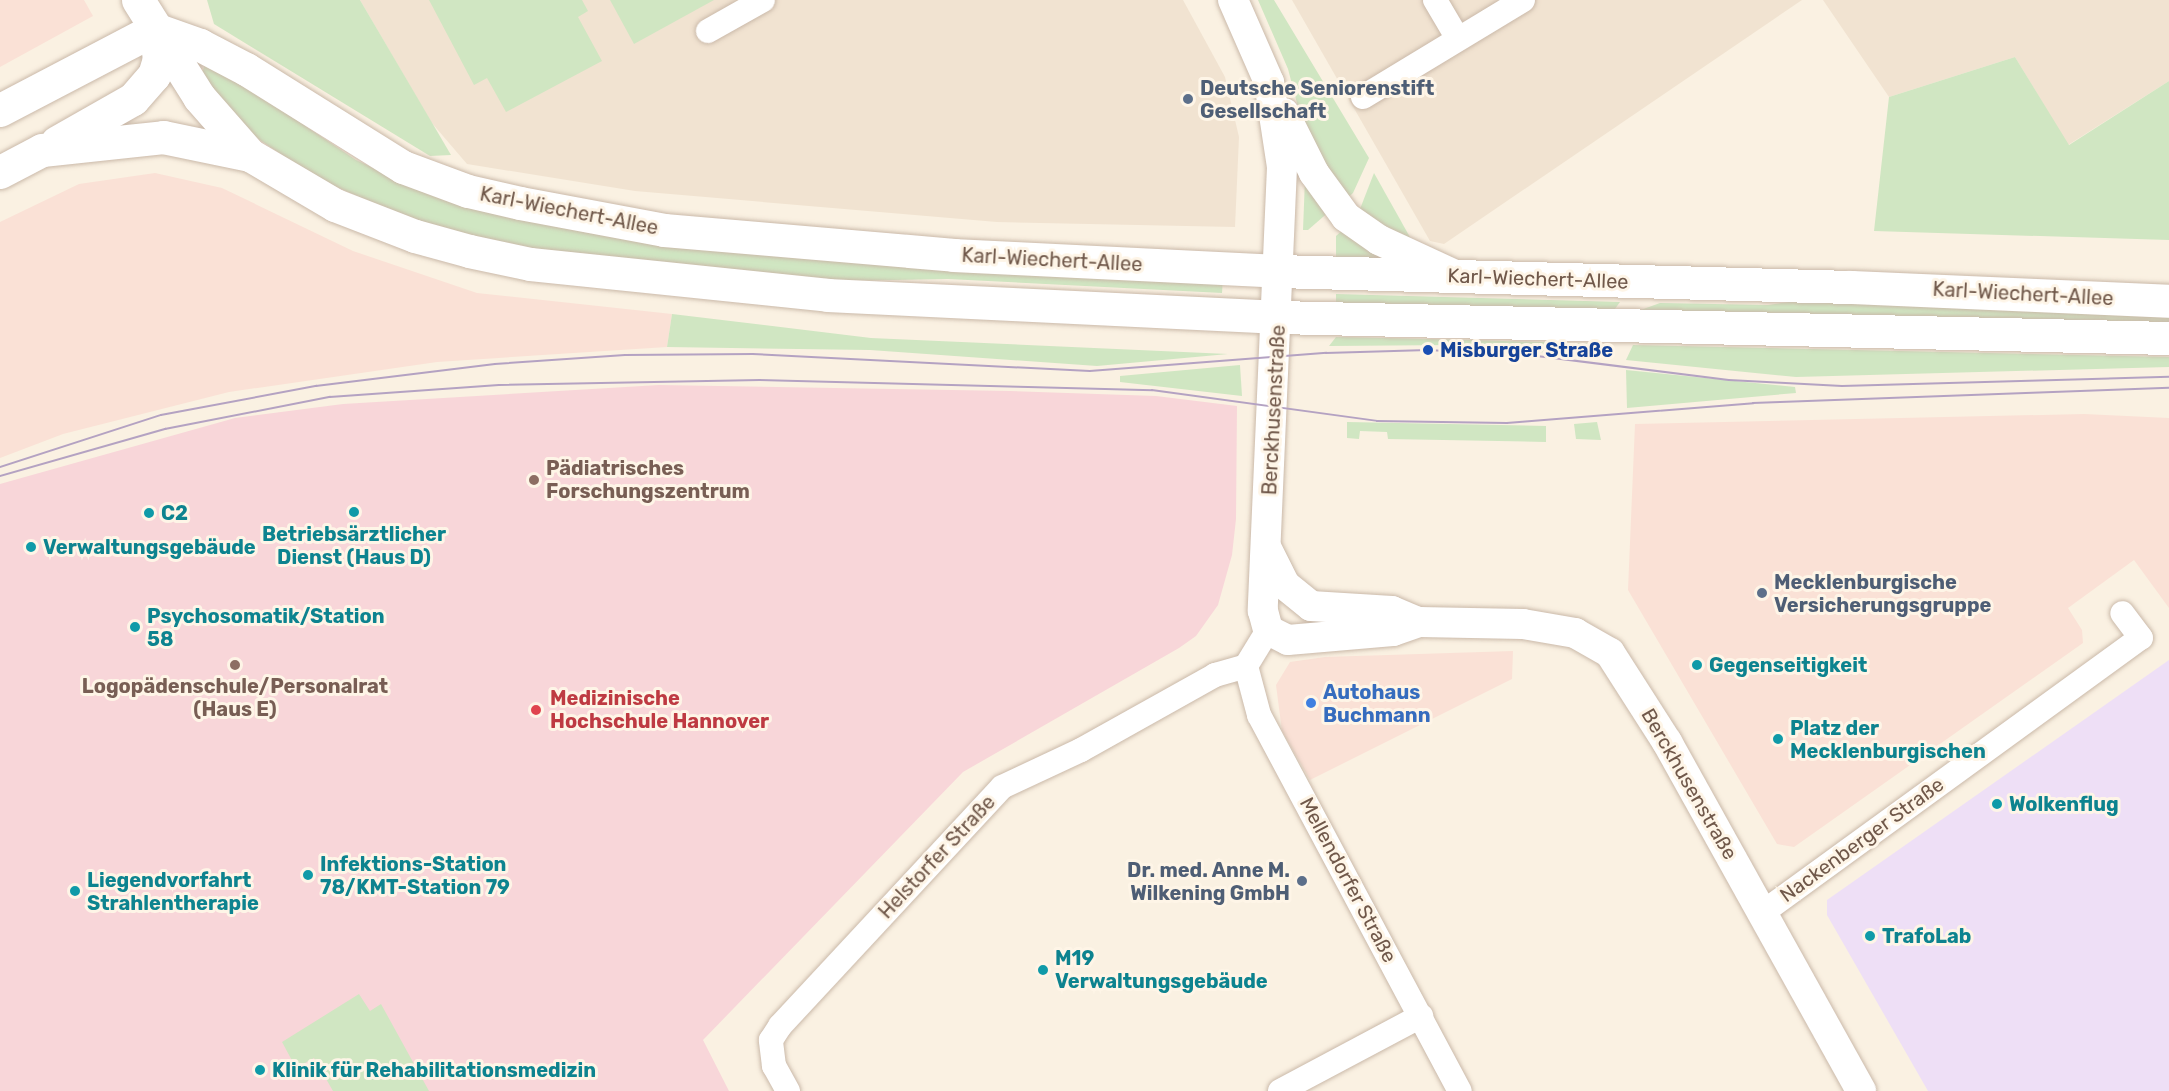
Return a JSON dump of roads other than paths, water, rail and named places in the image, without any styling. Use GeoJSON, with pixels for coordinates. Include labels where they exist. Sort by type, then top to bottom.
{"type":"FeatureCollection","features":[{"type":"Feature","properties":{"kind":"main road"},"geometry":{"type":"LineString","coordinates":[[138,0],[199,97],[250,155]]}},
{"type":"Feature","properties":{"kind":"main road"},"geometry":{"type":"LineString","coordinates":[[0,110],[155,29]]}},
{"type":"Feature","properties":{"kind":"main road"},"geometry":{"type":"LineString","coordinates":[[42,150],[133,99],[154,75],[159,58],[155,29]]}},
{"type":"Feature","properties":{"kind":"main road","name":"Karl-Wiechert-Allee"},"geometry":{"type":"LineString","coordinates":[[155,29],[200,45],[246,69],[403,167],[468,191],[592,219],[874,249],[1278,272],[1851,286],[2169,301]]}},
{"type":"Feature","properties":{"kind":"main road","name":"Karl-Wiechert-Allee"},"geometry":{"type":"LineString","coordinates":[[0,172],[42,150],[163,137],[250,155],[345,209],[415,236],[530,264],[828,295],[1278,317],[2169,338]]}},
{"type":"Feature","properties":{"kind":"street"},"geometry":{"type":"LineString","coordinates":[[708,31],[764,0]]}},
{"type":"Feature","properties":{"kind":"street"},"geometry":{"type":"LineString","coordinates":[[1233,0],[1269,82],[1314,173],[1346,217],[1378,240],[1458,276]]}},
{"type":"Feature","properties":{"kind":"street"},"geometry":{"type":"LineString","coordinates":[[1435,0],[1458,39]]}},
{"type":"Feature","properties":{"kind":"street"},"geometry":{"type":"LineString","coordinates":[[1363,97],[1523,0]]}},
{"type":"Feature","properties":{"kind":"street"},"geometry":{"type":"LineString","coordinates":[[1269,82],[1282,167],[1278,272]]}},
{"type":"Feature","properties":{"kind":"street","name":"Berckhusenstraße"},"geometry":{"type":"LineString","coordinates":[[1278,272],[1278,317],[1264,620],[1268,630],[1288,640],[1393,631],[1419,622]]}},
{"type":"Feature","properties":{"kind":"street","name":"Berckhusenstraße"},"geometry":{"type":"LineString","coordinates":[[1267,549],[1285,585],[1311,606],[1392,611],[1419,622],[1542,626],[1591,639],[1610,652],[1667,742],[1861,1091]]}},
{"type":"Feature","properties":{"kind":"street","name":"Nackenberger Straße"},"geometry":{"type":"LineString","coordinates":[[1762,913],[2141,638],[2122,613]]}},
{"type":"Feature","properties":{"kind":"street"},"geometry":{"type":"LineString","coordinates":[[1246,666],[1268,630]]}},
{"type":"Feature","properties":{"kind":"street","name":"Mellendorfer Straße"},"geometry":{"type":"LineString","coordinates":[[1246,666],[1259,715],[1460,1091]]}},
{"type":"Feature","properties":{"kind":"street","name":"Helstorfer Straße"},"geometry":{"type":"LineString","coordinates":[[788,1091],[774,1066],[771,1040],[780,1026],[1002,788],[1081,750],[1215,675],[1246,666]]}},
{"type":"Feature","properties":{"kind":"street"},"geometry":{"type":"LineString","coordinates":[[1280,1091],[1421,1016]]}},
{"type":"Feature","properties":{"kind":"tram line"},"geometry":{"type":"LineString","coordinates":[[0,467],[161,415],[316,386],[495,364],[625,355],[753,354],[1090,371],[1326,353],[1428,350],[1537,356],[1729,380],[1842,386],[2169,377]]}},
{"type":"Feature","properties":{"kind":"tram line"},"geometry":{"type":"LineString","coordinates":[[0,476],[165,429],[330,397],[499,385],[760,380],[1152,390],[1377,421],[1507,423],[1753,403],[2169,388]]}},
{"type":"Feature","properties":{"kind":"place","name":"Deutsche Seniorenstift Gesellschaft"},"geometry":{"type":"Point","coordinates":[1188,99]}},
{"type":"Feature","properties":{"kind":"place","name":"Misburger Straße"},"geometry":{"type":"Point","coordinates":[1428,350]}},
{"type":"Feature","properties":{"kind":"place","name":"Pädiatrisches Forschungszentrum"},"geometry":{"type":"Point","coordinates":[534,480]}},
{"type":"Feature","properties":{"kind":"place","name":"Betriebsärztlicher Dienst (Haus D)"},"geometry":{"type":"Point","coordinates":[354,512]}},
{"type":"Feature","properties":{"kind":"place","name":"C2"},"geometry":{"type":"Point","coordinates":[149,513]}},
{"type":"Feature","properties":{"kind":"place","name":"Verwaltungsgebäude"},"geometry":{"type":"Point","coordinates":[31,547]}},
{"type":"Feature","properties":{"kind":"place","name":"Mecklenburgische Versicherungsgruppe"},"geometry":{"type":"Point","coordinates":[1762,593]}},
{"type":"Feature","properties":{"kind":"place","name":"Psychosomatik/Station 58"},"geometry":{"type":"Point","coordinates":[135,627]}},
{"type":"Feature","properties":{"kind":"place","name":"Logopädenschule/Personalrat (Haus E)"},"geometry":{"type":"Point","coordinates":[235,665]}},
{"type":"Feature","properties":{"kind":"place","name":"Gegenseitigkeit"},"geometry":{"type":"Point","coordinates":[1697,665]}},
{"type":"Feature","properties":{"kind":"place","name":"Autohaus Buchmann"},"geometry":{"type":"Point","coordinates":[1311,703]}},
{"type":"Feature","properties":{"kind":"place","name":"Medizinische Hochschule Hannover"},"geometry":{"type":"Point","coordinates":[536,710]}},
{"type":"Feature","properties":{"kind":"place","name":"Platz der Mecklenburgischen"},"geometry":{"type":"Point","coordinates":[1778,739]}},
{"type":"Feature","properties":{"kind":"place","name":"Wolkenflug"},"geometry":{"type":"Point","coordinates":[1997,804]}},
{"type":"Feature","properties":{"kind":"place","name":"Infektions-Station 78/KMT-Station 79"},"geometry":{"type":"Point","coordinates":[308,875]}},
{"type":"Feature","properties":{"kind":"place","name":"Dr. med. Anne M. Wilkening GmbH"},"geometry":{"type":"Point","coordinates":[1302,881]}},
{"type":"Feature","properties":{"kind":"place","name":"Liegendvorfahrt Strahlentherapie"},"geometry":{"type":"Point","coordinates":[75,891]}},
{"type":"Feature","properties":{"kind":"place","name":"TrafoLab"},"geometry":{"type":"Point","coordinates":[1870,936]}},
{"type":"Feature","properties":{"kind":"place","name":"M19 Verwaltungsgebäude"},"geometry":{"type":"Point","coordinates":[1043,970]}},
{"type":"Feature","properties":{"kind":"place","name":"Klinik für Rehabilitationsmedizin"},"geometry":{"type":"Point","coordinates":[260,1070]}}]}
